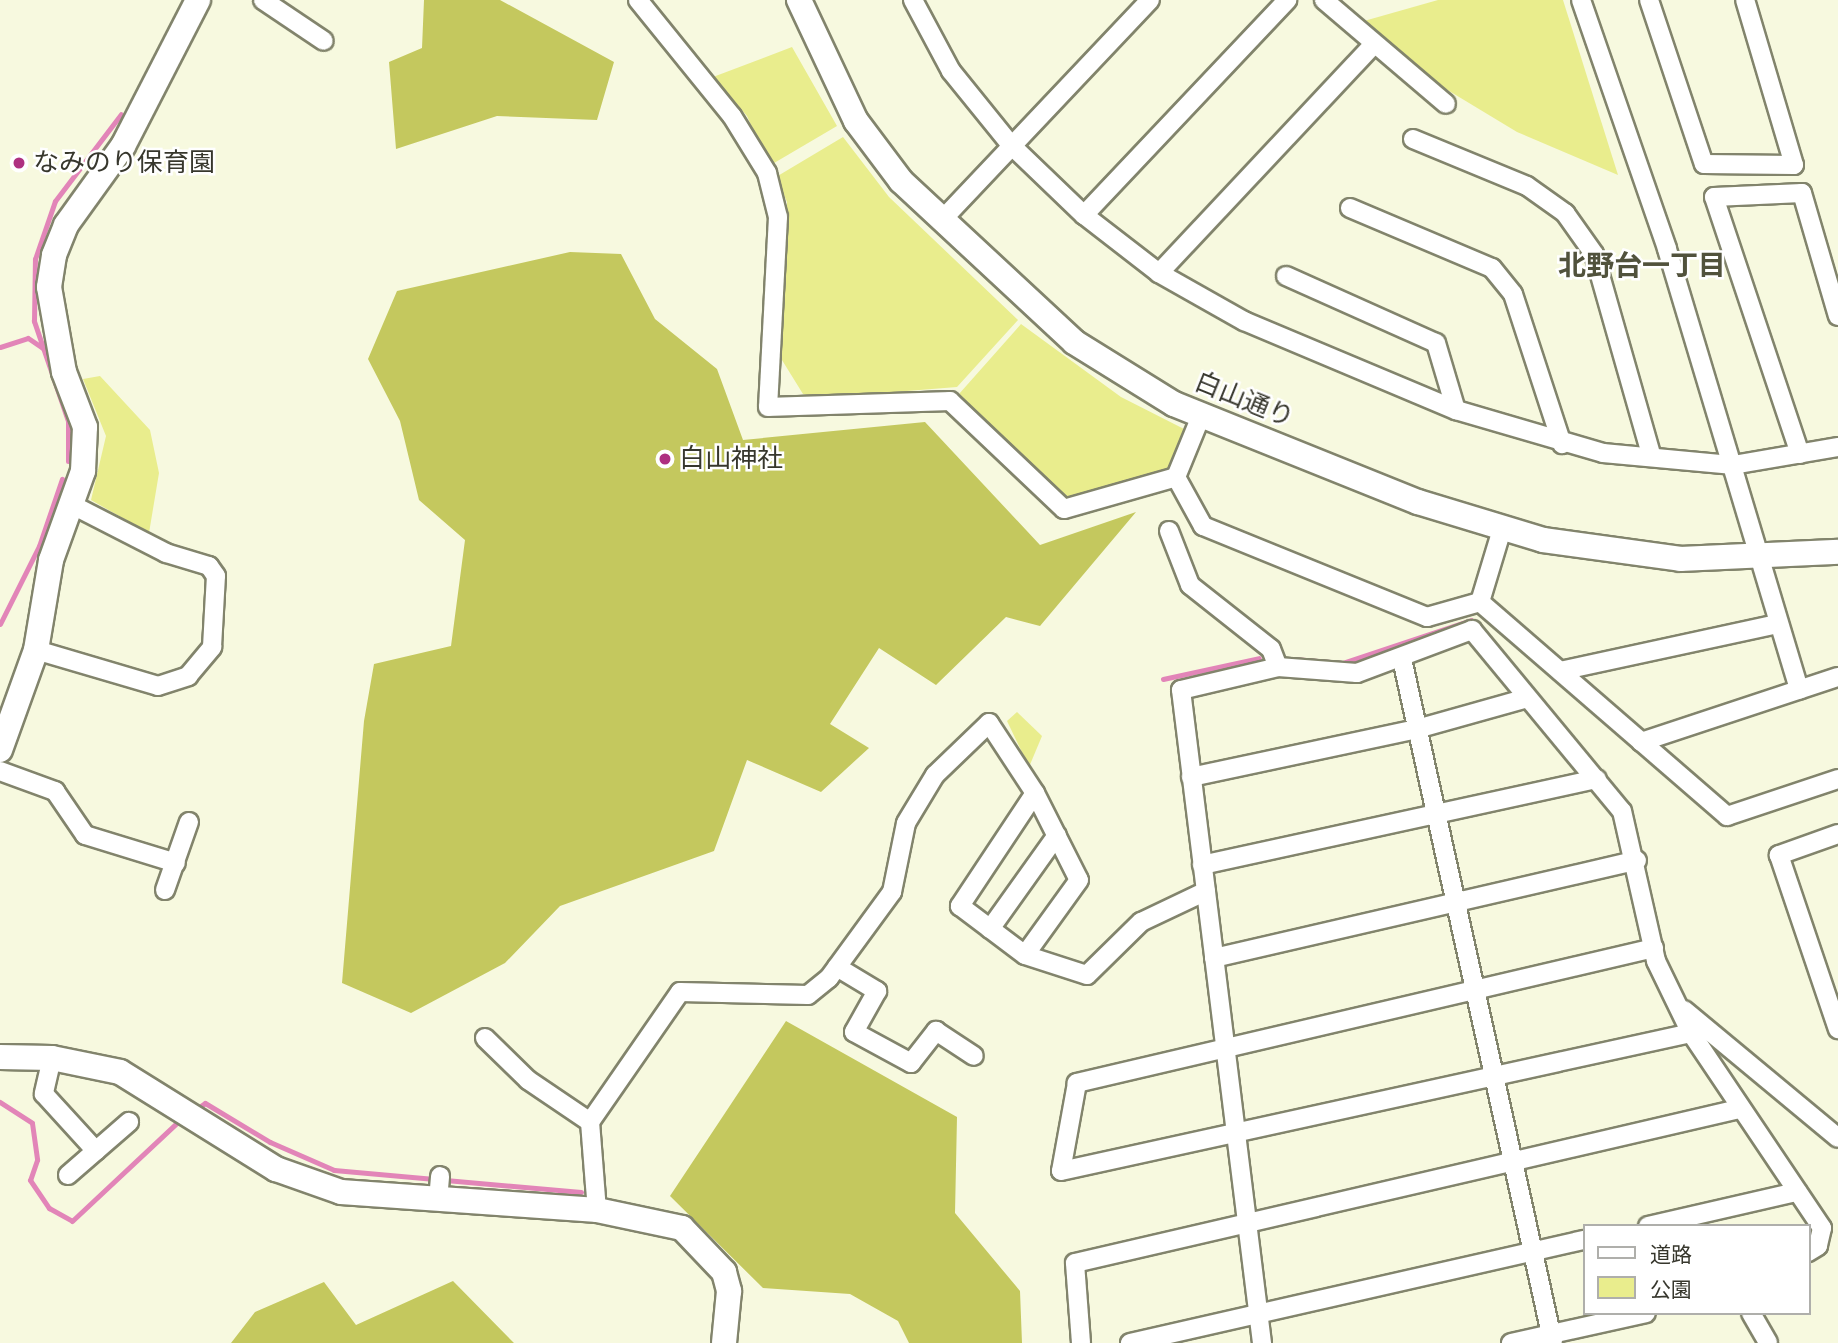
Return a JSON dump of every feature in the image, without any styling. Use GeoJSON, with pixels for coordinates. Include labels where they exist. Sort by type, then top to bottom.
{"type":"FeatureCollection","features":[{"type":"Feature","properties":{"kind":"street"},"geometry":{"type":"LineString","coordinates":[[263,0],[324,41]]}},
{"type":"Feature","properties":{"kind":"street"},"geometry":{"type":"LineString","coordinates":[[638,0],[732,116],[767,173],[778,217],[768,407],[950,401],[1064,509],[1176,477]]}},
{"type":"Feature","properties":{"kind":"street","name":"白山通り"},"geometry":{"type":"LineString","coordinates":[[799,0],[856,121],[941,221],[1074,342],[1124,377],[1201,416],[1502,529],[1636,555],[1758,560],[1838,552]]}},
{"type":"Feature","properties":{"kind":"street"},"geometry":{"type":"LineString","coordinates":[[913,0],[951,71],[1011,145],[1084,215],[1158,273],[1244,321],[1456,410],[1562,444],[1733,465],[1838,447]]}},
{"type":"Feature","properties":{"kind":"street"},"geometry":{"type":"LineString","coordinates":[[941,221],[1150,0]]}},
{"type":"Feature","properties":{"kind":"street"},"geometry":{"type":"LineString","coordinates":[[1084,215],[1287,0]]}},
{"type":"Feature","properties":{"kind":"street"},"geometry":{"type":"LineString","coordinates":[[1324,0],[1373,45],[1446,104]]}},
{"type":"Feature","properties":{"kind":"street"},"geometry":{"type":"LineString","coordinates":[[1581,0],[1733,465],[1758,560],[1799,690]]}},
{"type":"Feature","properties":{"kind":"street"},"geometry":{"type":"LineString","coordinates":[[1649,0],[1704,163],[1794,165],[1745,0]]}},
{"type":"Feature","properties":{"kind":"street"},"geometry":{"type":"LineString","coordinates":[[0,750],[36,650],[51,560],[83,471],[85,427],[59,351],[49,287],[54,255],[66,225],[123,146],[200,3]]}},
{"type":"Feature","properties":{"kind":"street"},"geometry":{"type":"LineString","coordinates":[[1158,273],[1373,45]]}},
{"type":"Feature","properties":{"kind":"street"},"geometry":{"type":"LineString","coordinates":[[1413,138],[1527,186],[1565,213],[1594,254],[1652,457]]}},
{"type":"Feature","properties":{"kind":"street"},"geometry":{"type":"LineString","coordinates":[[1800,454],[1714,197],[1802,194],[1838,316]]}},
{"type":"Feature","properties":{"kind":"street"},"geometry":{"type":"LineString","coordinates":[[1350,208],[1492,268],[1513,294],[1562,444]]}},
{"type":"Feature","properties":{"kind":"street"},"geometry":{"type":"LineString","coordinates":[[1286,276],[1436,343],[1456,410]]}},
{"type":"Feature","properties":{"kind":"street"},"geometry":{"type":"LineString","coordinates":[[1176,477],[1201,416]]}},
{"type":"Feature","properties":{"kind":"street"},"geometry":{"type":"LineString","coordinates":[[1176,477],[1203,526],[1427,617],[1480,603]]}},
{"type":"Feature","properties":{"kind":"street"},"geometry":{"type":"LineString","coordinates":[[36,650],[158,686],[188,676],[212,647],[216,576],[209,566],[166,553],[72,505]]}},
{"type":"Feature","properties":{"kind":"street"},"geometry":{"type":"LineString","coordinates":[[1480,603],[1502,529]]}},
{"type":"Feature","properties":{"kind":"street"},"geometry":{"type":"LineString","coordinates":[[1169,531],[1190,585],[1271,649],[1278,667]]}},
{"type":"Feature","properties":{"kind":"street"},"geometry":{"type":"LineString","coordinates":[[1480,603],[1727,816],[1838,779]]}},
{"type":"Feature","properties":{"kind":"street"},"geometry":{"type":"LineString","coordinates":[[1560,671],[1779,624]]}},
{"type":"Feature","properties":{"kind":"street"},"geometry":{"type":"LineString","coordinates":[[1262,1343],[1181,690],[1278,667],[1357,673],[1402,659],[1472,631],[1622,811],[1637,860],[1654,948],[1691,1032],[1740,1110],[1822,1228],[1818,1246],[1810,1251]]}},
{"type":"Feature","properties":{"kind":"street"},"geometry":{"type":"LineString","coordinates":[[1402,659],[1552,1339]]}},
{"type":"Feature","properties":{"kind":"street"},"geometry":{"type":"LineString","coordinates":[[1641,742],[1838,677]]}},
{"type":"Feature","properties":{"kind":"street"},"geometry":{"type":"LineString","coordinates":[[1191,777],[1417,729],[1527,698]]}},
{"type":"Feature","properties":{"kind":"street"},"geometry":{"type":"LineString","coordinates":[[597,1210],[590,1122],[680,992],[808,995],[837,967],[892,892],[906,823],[935,775],[989,723],[1035,793],[1079,880],[1025,955]]}},
{"type":"Feature","properties":{"kind":"street"},"geometry":{"type":"LineString","coordinates":[[0,771],[55,790],[85,835],[176,863]]}},
{"type":"Feature","properties":{"kind":"street"},"geometry":{"type":"LineString","coordinates":[[1202,865],[1597,779]]}},
{"type":"Feature","properties":{"kind":"street"},"geometry":{"type":"LineString","coordinates":[[1035,793],[960,906],[1025,955],[1087,975],[1141,922],[1206,891]]}},
{"type":"Feature","properties":{"kind":"street"},"geometry":{"type":"LineString","coordinates":[[165,890],[190,822]]}},
{"type":"Feature","properties":{"kind":"street"},"geometry":{"type":"LineString","coordinates":[[1838,834],[1779,855],[1838,1029]]}},
{"type":"Feature","properties":{"kind":"street"},"geometry":{"type":"LineString","coordinates":[[990,929],[1057,835]]}},
{"type":"Feature","properties":{"kind":"street"},"geometry":{"type":"LineString","coordinates":[[1214,958],[1637,860]]}},
{"type":"Feature","properties":{"kind":"street"},"geometry":{"type":"LineString","coordinates":[[1654,948],[1225,1046],[1077,1083],[1061,1171],[1691,1032]]}},
{"type":"Feature","properties":{"kind":"street"},"geometry":{"type":"LineString","coordinates":[[837,967],[877,991],[854,1032],[911,1063],[936,1031],[974,1056]]}},
{"type":"Feature","properties":{"kind":"street"},"geometry":{"type":"LineString","coordinates":[[1679,1005],[1838,1138]]}},
{"type":"Feature","properties":{"kind":"street"},"geometry":{"type":"LineString","coordinates":[[485,1038],[528,1080],[590,1122]]}},
{"type":"Feature","properties":{"kind":"street"},"geometry":{"type":"LineString","coordinates":[[0,1057],[52,1058],[120,1072],[294,1178],[341,1192],[439,1187],[665,1222],[709,1250],[729,1291],[724,1343]]}},
{"type":"Feature","properties":{"kind":"street"},"geometry":{"type":"LineString","coordinates":[[52,1058],[44,1094],[96,1151]]}},
{"type":"Feature","properties":{"kind":"street"},"geometry":{"type":"LineString","coordinates":[[1081,1343],[1075,1263],[1740,1110]]}},
{"type":"Feature","properties":{"kind":"street"},"geometry":{"type":"LineString","coordinates":[[68,1175],[129,1122]]}},
{"type":"Feature","properties":{"kind":"street"},"geometry":{"type":"LineString","coordinates":[[1657,1224],[1797,1192]]}},
{"type":"Feature","properties":{"kind":"street"},"geometry":{"type":"LineString","coordinates":[[1130,1343],[1582,1240]]}},
{"type":"Feature","properties":{"kind":"street"},"geometry":{"type":"LineString","coordinates":[[1511,1343],[1552,1339],[1639,1315]]}},
{"type":"Feature","properties":{"kind":"street"},"geometry":{"type":"LineString","coordinates":[[1752,1315],[1768,1343]]}},
{"type":"Feature","properties":{"kind":"green space"},"geometry":{"type":"Polygon","coordinates":[[[424,0],[500,0],[614,62],[597,120],[497,116],[396,149],[389,62],[422,48],[424,0]]]}},
{"type":"Feature","properties":{"kind":"green space"},"geometry":{"type":"Polygon","coordinates":[[[1438,0],[1563,0],[1618,175],[1517,132],[1421,74],[1364,21],[1438,0]]]}},
{"type":"Feature","properties":{"kind":"green space"},"geometry":{"type":"Polygon","coordinates":[[[792,47],[837,126],[769,166],[747,116],[713,77],[792,47]]]}},
{"type":"Feature","properties":{"kind":"green space"},"geometry":{"type":"Polygon","coordinates":[[[843,137],[889,197],[1018,320],[957,387],[819,398],[803,394],[777,352],[787,202],[776,177],[843,137]]]}},
{"type":"Feature","properties":{"kind":"green space"},"geometry":{"type":"Polygon","coordinates":[[[570,252],[621,254],[655,319],[717,369],[743,440],[925,422],[1040,545],[1136,512],[1040,626],[1006,617],[936,685],[879,648],[830,724],[869,748],[821,792],[747,760],[714,851],[560,906],[505,963],[411,1013],[342,983],[364,721],[374,664],[451,646],[465,540],[419,500],[400,421],[368,359],[397,291],[570,252]]]}},
{"type":"Feature","properties":{"kind":"green space"},"geometry":{"type":"Polygon","coordinates":[[[1021,324],[1121,397],[1186,430],[1173,472],[1066,500],[959,394],[1021,324]]]}},
{"type":"Feature","properties":{"kind":"green space"},"geometry":{"type":"Polygon","coordinates":[[[100,376],[150,430],[159,473],[149,533],[91,500],[106,436],[83,379],[100,376]]]}},
{"type":"Feature","properties":{"kind":"green space"},"geometry":{"type":"Polygon","coordinates":[[[1017,712],[1042,736],[1029,767],[1007,721],[1017,712]]]}},
{"type":"Feature","properties":{"kind":"green space"},"geometry":{"type":"Polygon","coordinates":[[[786,1021],[957,1117],[955,1213],[1020,1291],[1022,1343],[909,1343],[898,1321],[850,1294],[763,1288],[670,1196],[786,1021]]]}},
{"type":"Feature","properties":{"kind":"green space"},"geometry":{"type":"Polygon","coordinates":[[[453,1281],[514,1343],[231,1343],[255,1312],[324,1282],[356,1325],[453,1281]]]}},
{"type":"Feature","properties":{"kind":"waterway"},"geometry":{"type":"LineString","coordinates":[[68,461],[68,421],[34,321],[35,259],[55,201],[121,114]]}},
{"type":"Feature","properties":{"kind":"waterway"},"geometry":{"type":"LineString","coordinates":[[0,347],[28,338],[43,348]]}},
{"type":"Feature","properties":{"kind":"waterway"},"geometry":{"type":"LineString","coordinates":[[0,624],[39,546],[62,479]]}},
{"type":"Feature","properties":{"kind":"waterway"},"geometry":{"type":"LineString","coordinates":[[1294,659],[1342,663],[1471,620]]}},
{"type":"Feature","properties":{"kind":"waterway"},"geometry":{"type":"LineString","coordinates":[[1163,679],[1259,658]]}},
{"type":"Feature","properties":{"kind":"waterway"},"geometry":{"type":"LineString","coordinates":[[0,1102],[32,1123],[37,1160],[30,1180],[49,1208],[72,1221],[181,1119]]}},
{"type":"Feature","properties":{"kind":"waterway"},"geometry":{"type":"LineString","coordinates":[[195,1110],[205,1103],[270,1142],[334,1170],[581,1192]]}},
{"type":"Feature","properties":{"kind":"place","name":"なみのり保育園"},"geometry":{"type":"Point","coordinates":[19,163]}},
{"type":"Feature","properties":{"kind":"place","name":"白山神社"},"geometry":{"type":"Point","coordinates":[665,459]}},
{"type":"Feature","properties":{"kind":"district","name":"北野台一丁目"},"geometry":{"type":"Point","coordinates":[1642,265]}}]}
